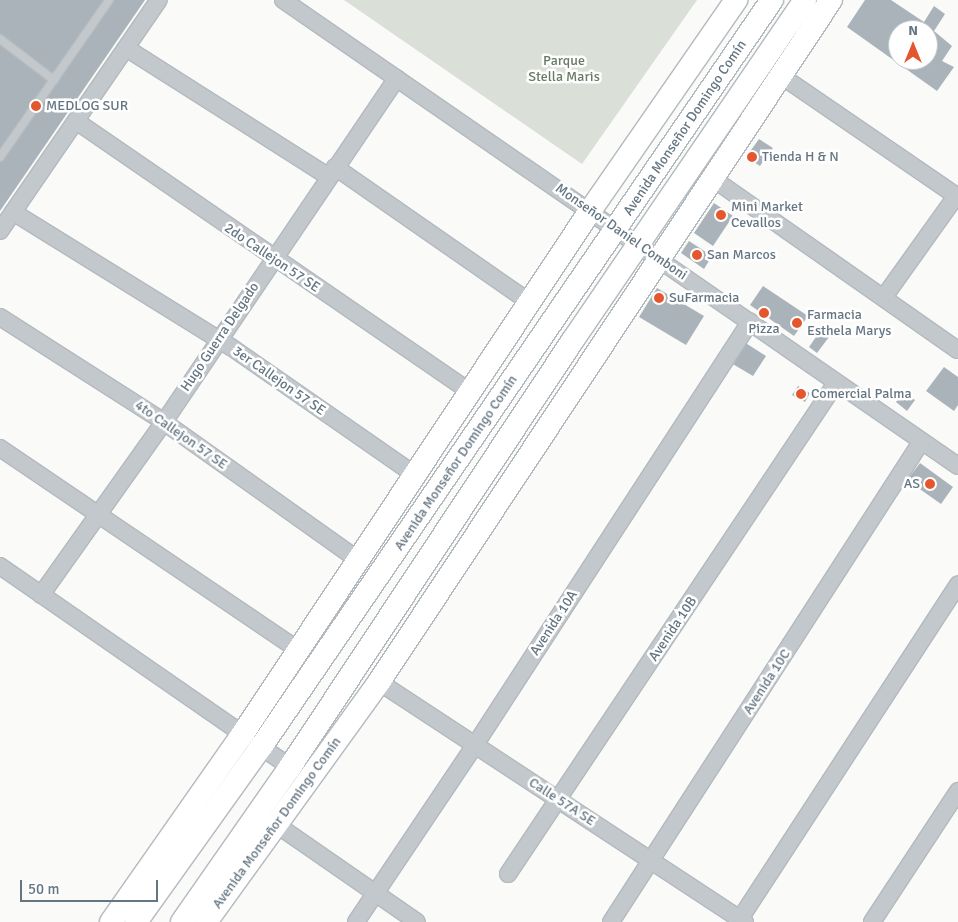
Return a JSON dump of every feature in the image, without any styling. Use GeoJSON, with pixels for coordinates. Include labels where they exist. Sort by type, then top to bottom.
{"type":"FeatureCollection","features":[{"type":"Feature","properties":{"kind":"main road","name":"Avenida Monseñor Domingo Comín"},"geometry":{"type":"LineString","coordinates":[[111,922],[242,734],[590,211],[736,0]]}},
{"type":"Feature","properties":{"kind":"main road","name":"Avenida Monseñor Domingo Comín"},"geometry":{"type":"LineString","coordinates":[[136,922],[261,747],[772,0]]}},
{"type":"Feature","properties":{"kind":"main road","name":"Avenida Monseñor Domingo Comín"},"geometry":{"type":"LineString","coordinates":[[206,922],[277,825],[300,773],[638,244],[805,0]]}},
{"type":"Feature","properties":{"kind":"main road","name":"Avenida Monseñor Domingo Comín"},"geometry":{"type":"LineString","coordinates":[[182,922],[300,773],[380,682],[831,0]]}},
{"type":"Feature","properties":{"kind":"street"},"geometry":{"type":"LineString","coordinates":[[0,232],[159,0]]}},
{"type":"Feature","properties":{"kind":"street","name":"Monseñor Daniel Comboni"},"geometry":{"type":"LineString","coordinates":[[283,0],[958,466]]}},
{"type":"Feature","properties":{"kind":"street"},"geometry":{"type":"LineString","coordinates":[[126,48],[332,172],[529,302]]}},
{"type":"Feature","properties":{"kind":"street"},"geometry":{"type":"LineString","coordinates":[[780,75],[957,197],[884,297]]}},
{"type":"Feature","properties":{"kind":"street","name":"Hugo Guerra Delgado"},"geometry":{"type":"LineString","coordinates":[[41,595],[96,515],[164,422],[272,259],[397,78]]}},
{"type":"Feature","properties":{"kind":"street","name":"2do Callejon 57 SE"},"geometry":{"type":"LineString","coordinates":[[76,121],[272,259],[470,392]]}},
{"type":"Feature","properties":{"kind":"street"},"geometry":{"type":"LineString","coordinates":[[712,178],[958,350]]}},
{"type":"Feature","properties":{"kind":"street","name":"3er Callejon 57 SE"},"geometry":{"type":"LineString","coordinates":[[13,212],[219,340],[414,475]]}},
{"type":"Feature","properties":{"kind":"street","name":"4to Callejon 57 SE"},"geometry":{"type":"LineString","coordinates":[[0,317],[164,422],[358,560]]}},
{"type":"Feature","properties":{"kind":"street","name":"Avenida 10A"},"geometry":{"type":"LineString","coordinates":[[356,922],[475,745],[750,322]]}},
{"type":"Feature","properties":{"kind":"street","name":"Avenida 10B"},"geometry":{"type":"LineString","coordinates":[[508,874],[836,383]]}},
{"type":"Feature","properties":{"kind":"street","name":"Avenida 10C"},"geometry":{"type":"LineString","coordinates":[[612,922],[921,442]]}},
{"type":"Feature","properties":{"kind":"street"},"geometry":{"type":"LineString","coordinates":[[0,448],[96,515],[298,650]]}},
{"type":"Feature","properties":{"kind":"street"},"geometry":{"type":"LineString","coordinates":[[0,566],[300,773]]}},
{"type":"Feature","properties":{"kind":"street"},"geometry":{"type":"LineString","coordinates":[[741,921],[958,584]]}},
{"type":"Feature","properties":{"kind":"street","name":"Calle 57A SE"},"geometry":{"type":"LineString","coordinates":[[380,682],[741,921]]}},
{"type":"Feature","properties":{"kind":"street"},"geometry":{"type":"LineString","coordinates":[[872,922],[958,791]]}},
{"type":"Feature","properties":{"kind":"street"},"geometry":{"type":"LineString","coordinates":[[277,825],[417,922]]}},
{"type":"Feature","properties":{"kind":"lane"},"geometry":{"type":"LineString","coordinates":[[0,157],[3,144],[54,80],[110,0]]}},
{"type":"Feature","properties":{"kind":"lane"},"geometry":{"type":"LineString","coordinates":[[0,39],[54,80]]}},
{"type":"Feature","properties":{"kind":"green space","name":"Parque Stella Maris"},"geometry":{"type":"Polygon","coordinates":[[[344,0],[697,0],[582,164],[344,0]]]}},
{"type":"Feature","properties":{"kind":"building","name":"MEDLOG SUR"},"geometry":{"type":"Polygon","coordinates":[[[0,0],[145,0],[0,211],[0,0]]]}},
{"type":"Feature","properties":{"kind":"building"},"geometry":{"type":"Polygon","coordinates":[[[865,0],[891,0],[921,20],[888,20],[888,56],[847,27],[865,0]]]}},
{"type":"Feature","properties":{"kind":"building"},"geometry":{"type":"Polygon","coordinates":[[[934,6],[945,14],[938,25],[938,20],[925,20],[934,6]]]}},
{"type":"Feature","properties":{"kind":"building"},"geometry":{"type":"Polygon","coordinates":[[[938,34],[952,46],[942,61],[954,67],[937,91],[907,70],[938,70],[938,34]]]}},
{"type":"Feature","properties":{"kind":"building"},"geometry":{"type":"Polygon","coordinates":[[[759,139],[773,148],[760,166],[746,157],[759,139]]]}},
{"type":"Feature","properties":{"kind":"building"},"geometry":{"type":"Polygon","coordinates":[[[714,203],[733,216],[713,246],[694,233],[714,203]]]}},
{"type":"Feature","properties":{"kind":"building","name":"San Marcos"},"geometry":{"type":"Polygon","coordinates":[[[689,241],[712,256],[704,269],[681,253],[689,241]]]}},
{"type":"Feature","properties":{"kind":"building"},"geometry":{"type":"Polygon","coordinates":[[[763,286],[808,316],[794,336],[750,305],[763,286]]]}},
{"type":"Feature","properties":{"kind":"building"},"geometry":{"type":"Polygon","coordinates":[[[657,288],[704,316],[686,345],[639,317],[657,288]]]}},
{"type":"Feature","properties":{"kind":"building"},"geometry":{"type":"Polygon","coordinates":[[[823,327],[832,333],[817,353],[809,347],[823,327]]]}},
{"type":"Feature","properties":{"kind":"building"},"geometry":{"type":"Polygon","coordinates":[[[744,342],[766,356],[753,376],[731,363],[744,342]]]}},
{"type":"Feature","properties":{"kind":"building"},"geometry":{"type":"Polygon","coordinates":[[[944,367],[958,377],[958,405],[954,411],[926,391],[944,367]]]}},
{"type":"Feature","properties":{"kind":"building","name":"Comercial Palma"},"geometry":{"type":"Polygon","coordinates":[[[798,386],[810,393],[805,402],[792,395],[798,386]]]}},
{"type":"Feature","properties":{"kind":"building"},"geometry":{"type":"Polygon","coordinates":[[[903,392],[915,400],[907,411],[896,402],[903,392]]]}},
{"type":"Feature","properties":{"kind":"building","name":"AS"},"geometry":{"type":"Polygon","coordinates":[[[920,463],[953,487],[941,504],[907,480],[920,463]]]}},
{"type":"Feature","properties":{"kind":"place","name":"MEDLOG SUR"},"geometry":{"type":"Point","coordinates":[36,106]}},
{"type":"Feature","properties":{"kind":"place","name":"Tienda H & N"},"geometry":{"type":"Point","coordinates":[752,157]}},
{"type":"Feature","properties":{"kind":"place","name":"Mini Market Cevallos"},"geometry":{"type":"Point","coordinates":[721,215]}},
{"type":"Feature","properties":{"kind":"place","name":"San Marcos"},"geometry":{"type":"Point","coordinates":[697,255]}},
{"type":"Feature","properties":{"kind":"place","name":"SuFarmacia"},"geometry":{"type":"Point","coordinates":[659,298]}},
{"type":"Feature","properties":{"kind":"place","name":"Pizza"},"geometry":{"type":"Point","coordinates":[764,313]}},
{"type":"Feature","properties":{"kind":"place","name":"Farmacia Esthela Marys"},"geometry":{"type":"Point","coordinates":[797,323]}},
{"type":"Feature","properties":{"kind":"place","name":"Comercial Palma"},"geometry":{"type":"Point","coordinates":[801,394]}},
{"type":"Feature","properties":{"kind":"place","name":"AS"},"geometry":{"type":"Point","coordinates":[930,484]}}]}
